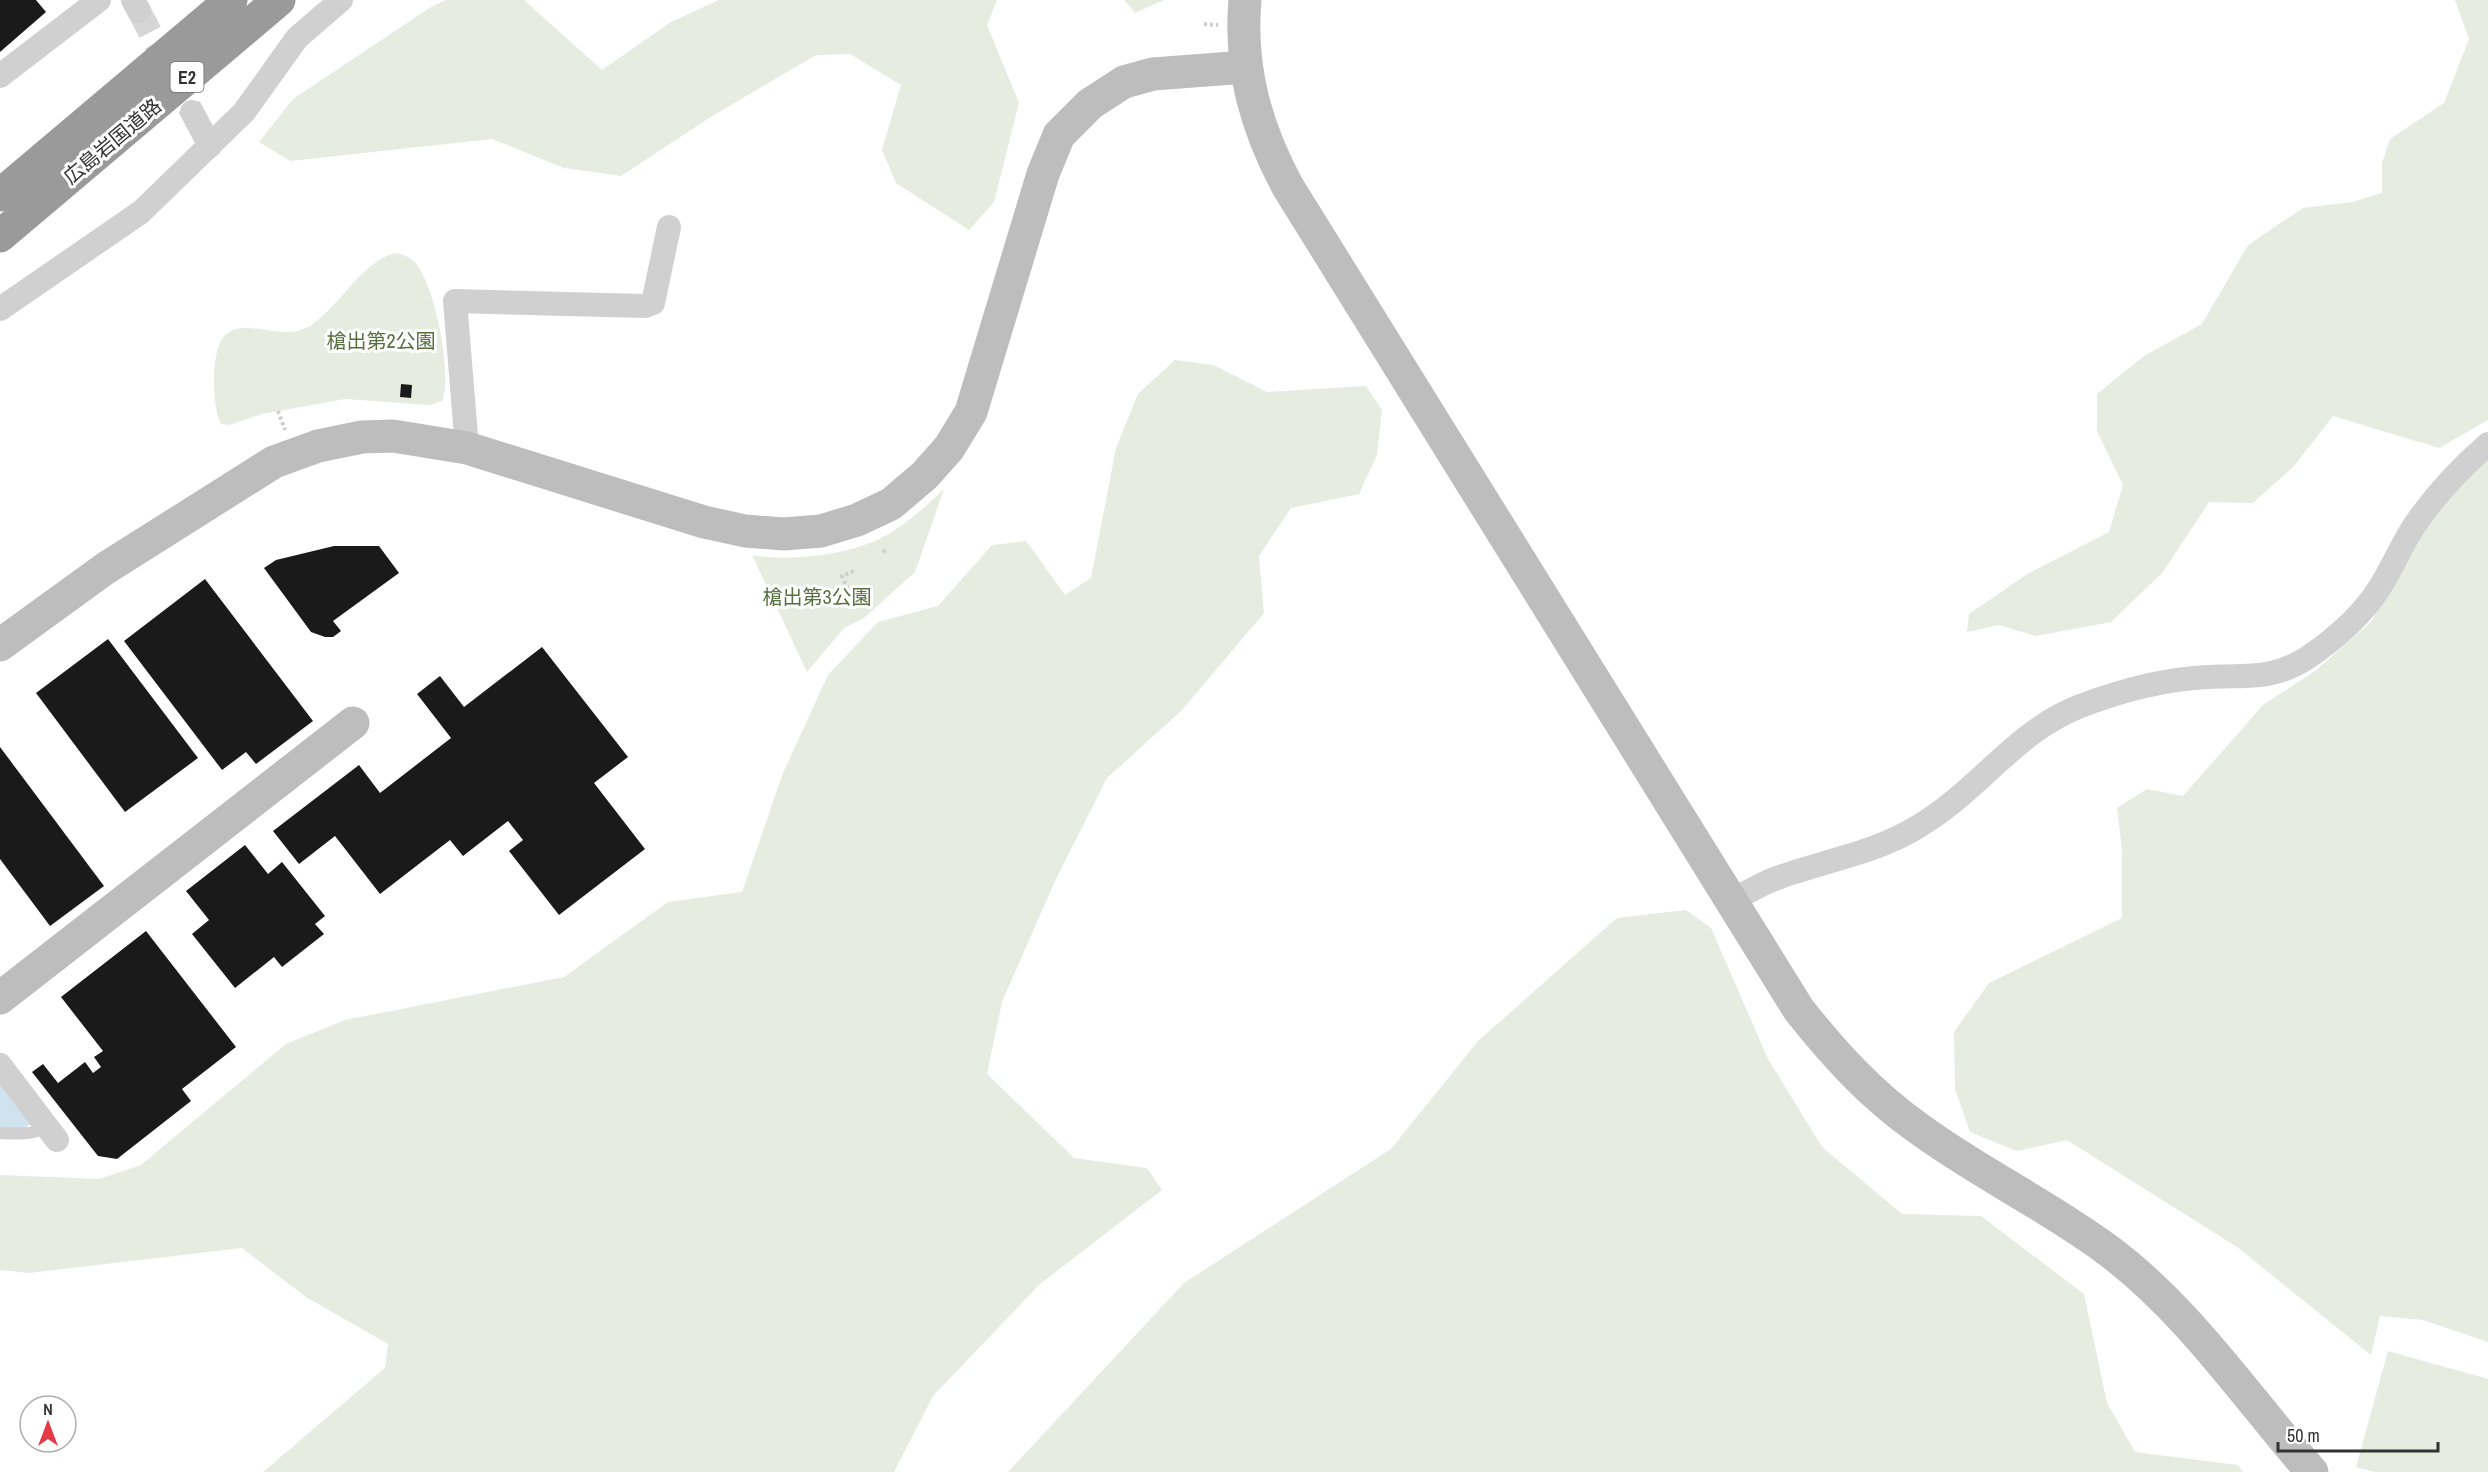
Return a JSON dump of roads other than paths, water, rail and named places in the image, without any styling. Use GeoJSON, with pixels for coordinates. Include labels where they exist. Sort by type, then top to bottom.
{"type":"FeatureCollection","features":[{"type":"Feature","properties":{"kind":"highway","name":"広島岩国道路"},"geometry":{"type":"LineString","coordinates":[[0,195],[231,0]]}},
{"type":"Feature","properties":{"kind":"highway","name":"広島岩国道路"},"geometry":{"type":"LineString","coordinates":[[0,236],[279,0]]}},
{"type":"Feature","properties":{"kind":"street"},"geometry":{"type":"LineString","coordinates":[[0,76],[99,0]]}},
{"type":"Feature","properties":{"kind":"street"},"geometry":{"type":"LineString","coordinates":[[0,309],[141,212],[244,112],[297,38],[340,0]]}},
{"type":"Feature","properties":{"kind":"street"},"geometry":{"type":"LineString","coordinates":[[1245,0],[1246,67],[1262,134],[1288,187],[1799,1010],[1853,1074],[1917,1128],[2073,1227],[2142,1278],[2202,1339],[2312,1472]]}},
{"type":"Feature","properties":{"kind":"street"},"geometry":{"type":"LineString","coordinates":[[0,645],[106,568],[274,462],[318,446],[362,437],[393,436],[467,448],[704,522],[745,531],[784,534],[821,531],[856,520],[891,504],[931,469],[949,448],[971,412],[1043,174],[1059,135],[1090,104],[1125,82],[1173,72],[1246,67]]}},
{"type":"Feature","properties":{"kind":"street"},"geometry":{"type":"LineString","coordinates":[[192,112],[210,146]]}},
{"type":"Feature","properties":{"kind":"street"},"geometry":{"type":"LineString","coordinates":[[467,448],[455,301],[645,306],[653,303],[669,227]]}},
{"type":"Feature","properties":{"kind":"street"},"geometry":{"type":"LineString","coordinates":[[1730,902],[1778,878],[1874,849],[1898,838],[1959,798],[2037,729],[2077,707],[2144,686],[2208,677],[2244,678],[2276,674],[2307,658],[2359,616],[2380,588],[2412,529],[2431,501],[2453,475],[2488,444]]}},
{"type":"Feature","properties":{"kind":"street"},"geometry":{"type":"LineString","coordinates":[[0,998],[353,723]]}},
{"type":"Feature","properties":{"kind":"street"},"geometry":{"type":"LineString","coordinates":[[0,1065],[52,1134]]}},
{"type":"Feature","properties":{"kind":"lane"},"geometry":{"type":"LineString","coordinates":[[0,1133],[52,1134]]}},
{"type":"Feature","properties":{"kind":"water"},"geometry":{"type":"Polygon","coordinates":[[[0,1080],[33,1123],[20,1130],[0,1129],[0,1080]]]}},
{"type":"Feature","properties":{"kind":"tunnel"},"geometry":{"type":"LineString","coordinates":[[139,11],[192,112]]}},
{"type":"Feature","properties":{"kind":"park label","name":"槍出第2公園"},"geometry":{"type":"Point","coordinates":[381,340]}},
{"type":"Feature","properties":{"kind":"park label","name":"槍出第3公園"},"geometry":{"type":"Point","coordinates":[817,596]}}]}
